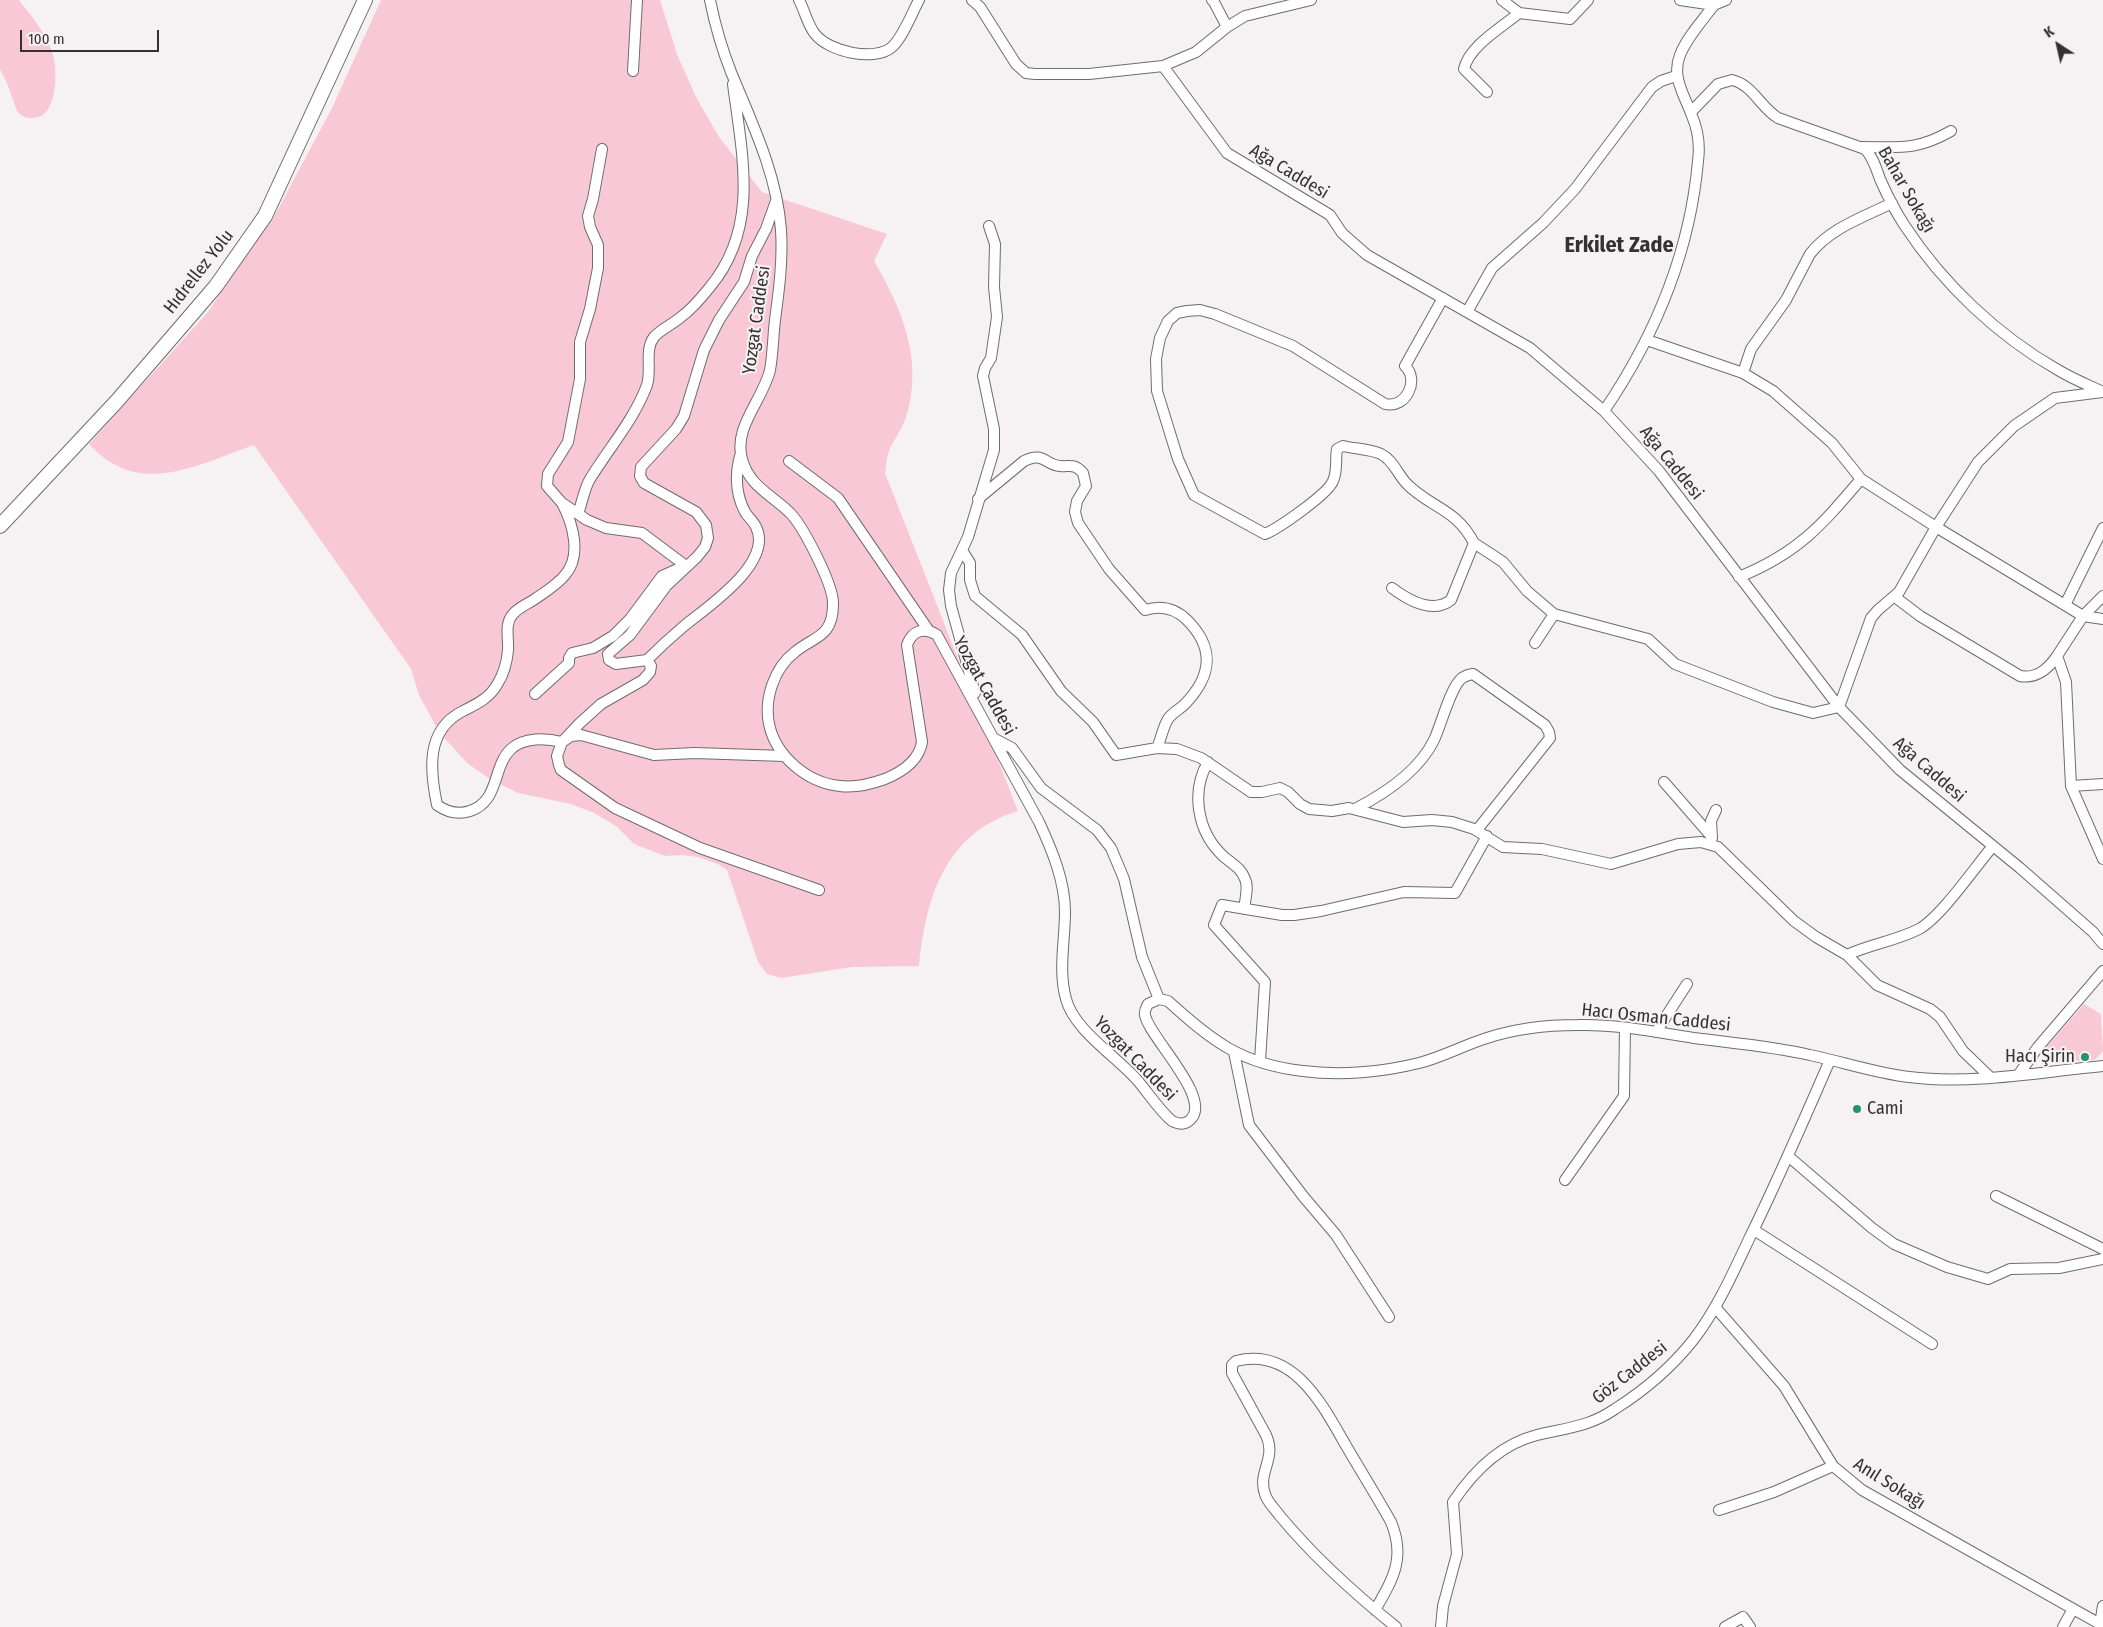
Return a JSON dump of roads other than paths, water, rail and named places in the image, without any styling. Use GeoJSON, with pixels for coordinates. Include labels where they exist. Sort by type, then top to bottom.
{"type":"FeatureCollection","features":[{"type":"Feature","properties":{"kind":"street","name":"Hıdrellez Yolu"},"geometry":{"type":"LineString","coordinates":[[0,526],[117,401],[216,286],[265,216],[365,0]]}},
{"type":"Feature","properties":{"kind":"street"},"geometry":{"type":"LineString","coordinates":[[633,71],[637,0]]}},
{"type":"Feature","properties":{"kind":"street","name":"Yozgat Caddesi"},"geometry":{"type":"LineString","coordinates":[[710,0],[732,73],[755,126],[777,200],[781,225],[782,258],[769,372],[741,434],[741,454],[745,467],[752,479],[797,522],[829,582],[833,598],[833,612],[825,630],[816,640],[798,649],[787,659],[771,689],[768,707],[770,727],[777,745],[796,767],[813,778],[828,784],[842,786],[860,785],[881,780],[908,766],[920,751],[922,737],[907,644],[915,633],[929,631],[941,639],[995,738],[1042,830],[1062,883],[1065,914],[1062,967],[1066,999],[1072,1014],[1087,1033],[1124,1066],[1169,1118],[1176,1123],[1184,1123],[1191,1119],[1195,1112],[1191,1092],[1178,1067],[1151,1030],[1145,1015],[1148,1004],[1164,1000]]}},
{"type":"Feature","properties":{"kind":"street"},"geometry":{"type":"LineString","coordinates":[[799,0],[809,25],[822,42],[841,51],[860,53],[881,53],[894,46],[918,0]]}},
{"type":"Feature","properties":{"kind":"street"},"geometry":{"type":"LineString","coordinates":[[972,0],[980,7],[1016,64],[1026,73],[1089,74],[1164,66],[1196,52],[1227,27],[1255,13],[1311,0]]}},
{"type":"Feature","properties":{"kind":"street"},"geometry":{"type":"LineString","coordinates":[[1212,0],[1227,27]]}},
{"type":"Feature","properties":{"kind":"street"},"geometry":{"type":"LineString","coordinates":[[1502,0],[1519,13],[1570,19],[1588,0]]}},
{"type":"Feature","properties":{"kind":"street"},"geometry":{"type":"LineString","coordinates":[[1680,0],[1714,4],[1726,0]]}},
{"type":"Feature","properties":{"kind":"street"},"geometry":{"type":"LineString","coordinates":[[1604,411],[1632,368],[1647,340],[1673,279],[1691,215],[1699,148],[1696,126],[1676,76],[1681,53],[1714,4]]}},
{"type":"Feature","properties":{"kind":"street"},"geometry":{"type":"LineString","coordinates":[[1487,92],[1464,69],[1466,60],[1476,48],[1519,13]]}},
{"type":"Feature","properties":{"kind":"street","name":"Ağa Caddesi"},"geometry":{"type":"LineString","coordinates":[[1164,66],[1227,153],[1330,215],[1342,233],[1367,255],[1508,333],[1530,348],[1604,411],[1659,472],[1838,707],[1900,770],[2094,932],[2103,944]]}},
{"type":"Feature","properties":{"kind":"street"},"geometry":{"type":"LineString","coordinates":[[578,514],[589,480],[618,440],[647,384],[649,349],[652,342],[658,334],[682,316],[709,288],[726,264],[738,237],[745,190],[732,73]]}},
{"type":"Feature","properties":{"kind":"street"},"geometry":{"type":"LineString","coordinates":[[1467,312],[1492,268],[1543,223],[1575,189],[1652,87],[1661,81],[1676,76]]}},
{"type":"Feature","properties":{"kind":"street","name":"Bahar Sokağı"},"geometry":{"type":"LineString","coordinates":[[1690,112],[1718,84],[1732,80],[1747,87],[1766,109],[1778,118],[1861,147],[1871,156],[1892,203],[1905,226],[1926,255],[1955,288],[1986,318],[2040,359],[2103,392]]}},
{"type":"Feature","properties":{"kind":"street"},"geometry":{"type":"LineString","coordinates":[[1861,147],[1909,147],[1933,140],[1951,131]]}},
{"type":"Feature","properties":{"kind":"street"},"geometry":{"type":"LineString","coordinates":[[602,149],[594,199],[588,216],[590,228],[598,245],[599,260],[590,310],[580,342],[579,384],[568,442],[547,478],[549,490],[562,503],[587,520],[606,528],[642,533],[686,566]]}},
{"type":"Feature","properties":{"kind":"street"},"geometry":{"type":"LineString","coordinates":[[741,454],[737,473],[738,492],[745,511],[756,528],[758,539],[755,555],[745,572],[726,593],[676,633],[647,660],[616,664],[610,662],[608,654],[630,635],[658,595],[697,557],[706,543],[708,532],[703,520],[692,509],[646,485],[641,480],[640,471],[641,467],[676,429],[684,416],[704,350],[719,320],[744,282],[752,256],[766,229],[777,200]]}},
{"type":"Feature","properties":{"kind":"street"},"geometry":{"type":"LineString","coordinates":[[1743,374],[1751,349],[1783,305],[1816,246],[1837,230],[1892,203]]}},
{"type":"Feature","properties":{"kind":"street"},"geometry":{"type":"LineString","coordinates":[[980,711],[949,598],[952,573],[962,550],[995,443],[984,376],[984,371],[991,358],[997,317],[994,287],[995,244],[989,226]]}},
{"type":"Feature","properties":{"kind":"street"},"geometry":{"type":"LineString","coordinates":[[1443,298],[1405,366],[1412,378],[1411,388],[1401,401],[1394,405],[1385,404],[1293,346],[1215,314],[1200,310],[1178,313],[1168,321],[1157,348],[1155,380],[1159,402],[1178,459],[1194,495],[1265,534],[1276,530],[1327,490],[1335,477],[1337,449],[1343,446],[1377,452],[1385,456],[1412,489],[1456,518],[1467,530],[1474,543],[1503,562],[1527,591],[1554,614],[1648,639],[1675,664],[1773,702],[1813,713],[1838,707],[1871,618],[1895,597],[1936,527],[1978,462],[2014,426],[2055,398],[2103,392]]}},
{"type":"Feature","properties":{"kind":"street"},"geometry":{"type":"LineString","coordinates":[[1647,340],[1743,374],[1774,391],[1817,428],[1841,453],[1861,479],[2083,616],[2103,619]]}},
{"type":"Feature","properties":{"kind":"street"},"geometry":{"type":"LineString","coordinates":[[978,499],[1024,461],[1033,458],[1045,459],[1060,466],[1072,466],[1083,473],[1086,486],[1076,501],[1076,518],[1081,529],[1109,570],[1145,610],[1162,607],[1180,614],[1191,624],[1206,650],[1208,663],[1205,675],[1186,703],[1168,718],[1157,748]]}},
{"type":"Feature","properties":{"kind":"street"},"geometry":{"type":"LineString","coordinates":[[789,461],[838,498],[929,631]]}},
{"type":"Feature","properties":{"kind":"street"},"geometry":{"type":"LineString","coordinates":[[1739,577],[1772,562],[1810,536],[1861,479]]}},
{"type":"Feature","properties":{"kind":"street"},"geometry":{"type":"LineString","coordinates":[[562,503],[570,520],[574,539],[573,558],[570,568],[560,581],[513,614],[508,624],[506,660],[499,683],[485,699],[457,715],[440,733],[434,748],[431,765],[437,806],[455,813],[473,810],[483,803],[491,793],[506,754],[523,742],[537,739],[562,742],[571,736],[581,735],[654,755],[695,753],[785,756]]}},
{"type":"Feature","properties":{"kind":"street"},"geometry":{"type":"LineString","coordinates":[[2065,605],[2103,528]]}},
{"type":"Feature","properties":{"kind":"street"},"geometry":{"type":"LineString","coordinates":[[1392,588],[1422,604],[1438,606],[1447,603],[1451,600],[1474,543]]}},
{"type":"Feature","properties":{"kind":"street"},"geometry":{"type":"LineString","coordinates":[[962,550],[970,563],[970,580],[976,596],[1022,635],[1061,691],[1093,722],[1113,753],[1121,756],[1157,748],[1186,751],[1208,762],[1241,787],[1251,792],[1262,792],[1280,788],[1288,792],[1300,804],[1309,808],[1332,811],[1349,808],[1394,821],[1442,821],[1477,830],[1503,847],[1542,849],[1611,864],[1678,844],[1712,841]]}},
{"type":"Feature","properties":{"kind":"street"},"geometry":{"type":"LineString","coordinates":[[535,694],[569,663],[572,653],[592,648],[613,636],[630,619],[662,576],[686,566]]}},
{"type":"Feature","properties":{"kind":"street"},"geometry":{"type":"LineString","coordinates":[[1895,597],[1920,616],[2020,676],[2030,677],[2038,675],[2048,668],[2083,616],[2103,596]]}},
{"type":"Feature","properties":{"kind":"street"},"geometry":{"type":"LineString","coordinates":[[1535,643],[1554,614]]}},
{"type":"Feature","properties":{"kind":"street"},"geometry":{"type":"LineString","coordinates":[[2057,656],[2066,682],[2071,786],[2103,859]]}},
{"type":"Feature","properties":{"kind":"street"},"geometry":{"type":"LineString","coordinates":[[647,660],[651,666],[647,677],[601,704],[562,742],[557,756],[561,770],[615,808],[700,848],[820,890]]}},
{"type":"Feature","properties":{"kind":"street"},"geometry":{"type":"LineString","coordinates":[[1355,810],[1395,785],[1417,763],[1433,742],[1457,684],[1465,676],[1473,674],[1545,725],[1550,735],[1550,738],[1477,830]]}},
{"type":"Feature","properties":{"kind":"street"},"geometry":{"type":"LineString","coordinates":[[995,738],[1012,748],[1041,788],[1097,830],[1111,848],[1124,879],[1142,957],[1164,1000]]}},
{"type":"Feature","properties":{"kind":"street"},"geometry":{"type":"LineString","coordinates":[[1208,762],[1198,787],[1200,814],[1206,832],[1216,849],[1240,868],[1245,877],[1247,884],[1244,909]]}},
{"type":"Feature","properties":{"kind":"street"},"geometry":{"type":"LineString","coordinates":[[1664,782],[1712,841],[1794,921],[1816,937],[1847,955],[1877,985],[1930,1009],[1940,1017],[1963,1051],[1990,1077]]}},
{"type":"Feature","properties":{"kind":"street"},"geometry":{"type":"LineString","coordinates":[[2071,786],[2103,784]]}},
{"type":"Feature","properties":{"kind":"street"},"geometry":{"type":"LineString","coordinates":[[1712,841],[1711,821],[1716,810]]}},
{"type":"Feature","properties":{"kind":"street"},"geometry":{"type":"LineString","coordinates":[[1260,1061],[1265,982],[1214,925],[1222,905],[1282,915],[1294,915],[1321,911],[1404,892],[1455,892],[1487,836]]}},
{"type":"Feature","properties":{"kind":"street"},"geometry":{"type":"LineString","coordinates":[[1847,955],[1872,944],[1910,933],[1931,921],[1993,846]]}},
{"type":"Feature","properties":{"kind":"street"},"geometry":{"type":"LineString","coordinates":[[2019,1074],[2038,1047],[2103,971]]}},
{"type":"Feature","properties":{"kind":"street"},"geometry":{"type":"LineString","coordinates":[[1656,1032],[1687,984]]}},
{"type":"Feature","properties":{"kind":"street","name":"Hacı Osman Caddesi"},"geometry":{"type":"LineString","coordinates":[[1164,1000],[1210,1038],[1234,1052],[1288,1069],[1316,1072],[1385,1069],[1433,1059],[1490,1037],[1523,1029],[1582,1024],[1656,1032],[1807,1054],[1874,1071],[1910,1077],[1949,1079],[1990,1077],[2103,1066]]}},
{"type":"Feature","properties":{"kind":"street"},"geometry":{"type":"LineString","coordinates":[[1565,1180],[1624,1096],[1625,1028]]}},
{"type":"Feature","properties":{"kind":"street"},"geometry":{"type":"LineString","coordinates":[[1234,1052],[1249,1125],[1303,1196],[1336,1235],[1388,1317]]}},
{"type":"Feature","properties":{"kind":"street","name":"Göz Caddesi"},"geometry":{"type":"LineString","coordinates":[[1441,1627],[1443,1606],[1457,1554],[1453,1502],[1467,1483],[1494,1457],[1516,1443],[1536,1435],[1578,1427],[1614,1410],[1656,1378],[1679,1356],[1698,1333],[1715,1307],[1754,1230],[1830,1060]]}},
{"type":"Feature","properties":{"kind":"street"},"geometry":{"type":"LineString","coordinates":[[1788,1156],[1883,1236],[1910,1252],[1960,1272],[1988,1279],[2010,1269],[2059,1268],[2103,1259]]}},
{"type":"Feature","properties":{"kind":"street"},"geometry":{"type":"LineString","coordinates":[[1996,1196],[2103,1248]]}},
{"type":"Feature","properties":{"kind":"street"},"geometry":{"type":"LineString","coordinates":[[1754,1230],[1932,1344]]}},
{"type":"Feature","properties":{"kind":"street","name":"Anıl Sokağı"},"geometry":{"type":"LineString","coordinates":[[1715,1307],[1784,1386],[1833,1466],[1862,1490],[2101,1626]]}},
{"type":"Feature","properties":{"kind":"street"},"geometry":{"type":"LineString","coordinates":[[1375,1610],[1392,1580],[1397,1563],[1398,1546],[1391,1522],[1323,1406],[1304,1382],[1291,1371],[1275,1363],[1258,1360],[1236,1361],[1232,1365],[1232,1373],[1266,1435],[1270,1446],[1270,1457],[1262,1480],[1266,1497],[1299,1539],[1375,1610],[1396,1627]]}},
{"type":"Feature","properties":{"kind":"street"},"geometry":{"type":"LineString","coordinates":[[1719,1510],[1774,1492],[1833,1466]]}},
{"type":"Feature","properties":{"kind":"street"},"geometry":{"type":"LineString","coordinates":[[1432,1627],[1443,1606]]}},
{"type":"Feature","properties":{"kind":"street"},"geometry":{"type":"LineString","coordinates":[[2101,1626],[2103,1606]]}},
{"type":"Feature","properties":{"kind":"street"},"geometry":{"type":"LineString","coordinates":[[2063,1627],[2073,1609]]}},
{"type":"Feature","properties":{"kind":"street"},"geometry":{"type":"LineString","coordinates":[[1725,1627],[1743,1617],[1750,1627]]}},
{"type":"Feature","properties":{"kind":"place","name":"Hacı Şirin"},"geometry":{"type":"Point","coordinates":[2085,1057]}},
{"type":"Feature","properties":{"kind":"place","name":"Cami"},"geometry":{"type":"Point","coordinates":[1857,1109]}},
{"type":"Feature","properties":{"kind":"district","name":"Erkilet Zade"},"geometry":{"type":"Point","coordinates":[1619,246]}}]}
